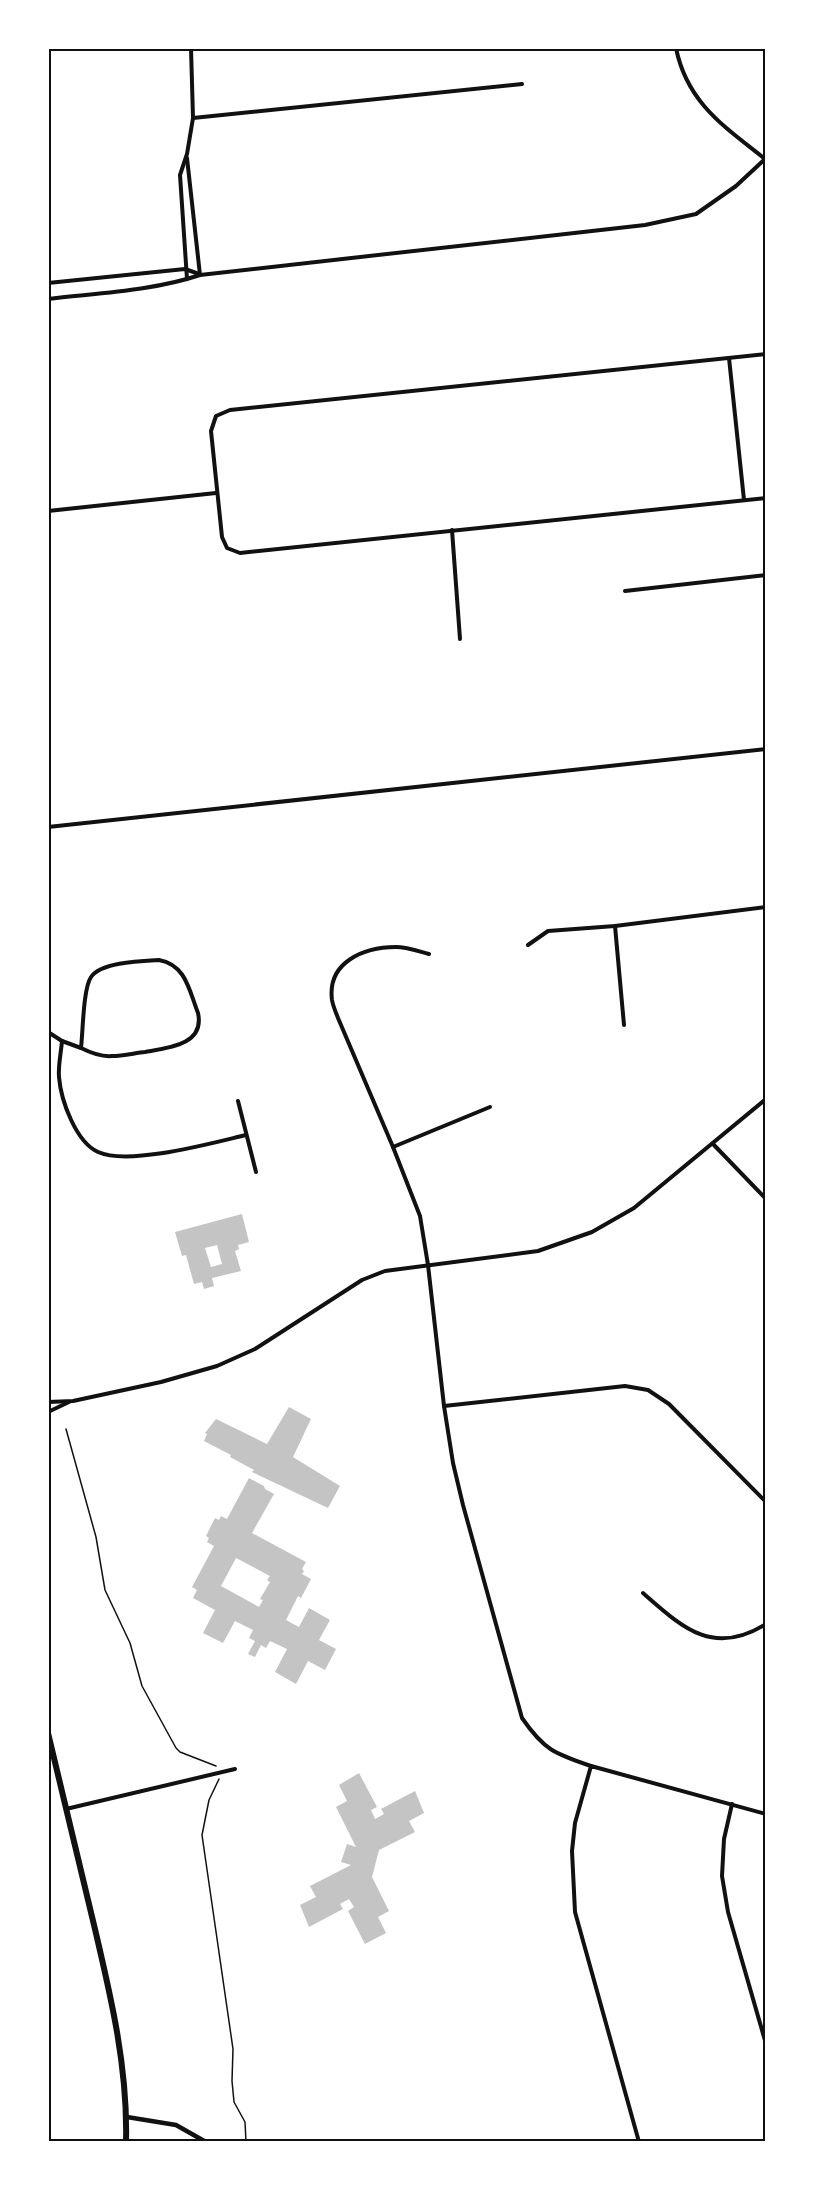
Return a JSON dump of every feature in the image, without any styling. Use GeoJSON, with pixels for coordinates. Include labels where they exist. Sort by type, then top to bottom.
{"type":"FeatureCollection","features":[{"type":"Feature","properties":{"kind":"main road"},"geometry":{"type":"LineString","coordinates":[[48,1733],[114,2009],[127,2116],[126,2142]]}},
{"type":"Feature","properties":{"kind":"street"},"geometry":{"type":"LineString","coordinates":[[188,279],[180,175],[187,154],[193,118],[191,48]]}},
{"type":"Feature","properties":{"kind":"street"},"geometry":{"type":"LineString","coordinates":[[48,299],[108,292],[200,275],[645,225],[696,214],[736,186],[765,159],[717,121],[698,101],[687,82],[676,48]]}},
{"type":"Feature","properties":{"kind":"street"},"geometry":{"type":"LineString","coordinates":[[193,118],[522,84]]}},
{"type":"Feature","properties":{"kind":"street"},"geometry":{"type":"LineString","coordinates":[[187,154],[200,275]]}},
{"type":"Feature","properties":{"kind":"street"},"geometry":{"type":"LineString","coordinates":[[184,231],[195,230]]}},
{"type":"Feature","properties":{"kind":"street"},"geometry":{"type":"LineString","coordinates":[[48,283],[187,269],[200,275]]}},
{"type":"Feature","properties":{"kind":"street"},"geometry":{"type":"LineString","coordinates":[[766,354],[230,410],[216,416],[211,431],[222,537],[227,548],[240,553],[766,498]]}},
{"type":"Feature","properties":{"kind":"street"},"geometry":{"type":"LineString","coordinates":[[729,358],[744,500]]}},
{"type":"Feature","properties":{"kind":"street"},"geometry":{"type":"LineString","coordinates":[[48,511],[216,493]]}},
{"type":"Feature","properties":{"kind":"street"},"geometry":{"type":"LineString","coordinates":[[452,530],[460,639]]}},
{"type":"Feature","properties":{"kind":"street"},"geometry":{"type":"LineString","coordinates":[[625,591],[766,575]]}},
{"type":"Feature","properties":{"kind":"street"},"geometry":{"type":"LineString","coordinates":[[48,827],[766,748]]}},
{"type":"Feature","properties":{"kind":"street"},"geometry":{"type":"LineString","coordinates":[[528,945],[548,931],[615,926],[766,907]]}},
{"type":"Feature","properties":{"kind":"street"},"geometry":{"type":"LineString","coordinates":[[615,926],[624,1025]]}},
{"type":"Feature","properties":{"kind":"street"},"geometry":{"type":"LineString","coordinates":[[429,954],[398,947],[364,951],[345,962],[334,979],[332,999],[420,1216],[453,1463],[522,1718],[536,1739],[557,1755],[766,1814]]}},
{"type":"Feature","properties":{"kind":"street"},"geometry":{"type":"LineString","coordinates":[[48,1032],[62,1041],[93,1054],[111,1057],[185,1043],[195,1035],[199,1019],[180,969],[171,963],[159,960],[105,967],[93,974],[87,986],[81,1048]]}},
{"type":"Feature","properties":{"kind":"street"},"geometry":{"type":"LineString","coordinates":[[62,1041],[59,1077],[70,1120],[86,1144],[96,1151],[106,1155],[132,1157],[246,1135]]}},
{"type":"Feature","properties":{"kind":"street"},"geometry":{"type":"LineString","coordinates":[[48,1402],[69,1402],[160,1382],[217,1366],[255,1349],[362,1280],[385,1271],[538,1251],[592,1232],[634,1208],[766,1099]]}},
{"type":"Feature","properties":{"kind":"street"},"geometry":{"type":"LineString","coordinates":[[237,1101],[256,1172]]}},
{"type":"Feature","properties":{"kind":"street"},"geometry":{"type":"LineString","coordinates":[[393,1148],[490,1107]]}},
{"type":"Feature","properties":{"kind":"street"},"geometry":{"type":"LineString","coordinates":[[713,1144],[766,1199]]}},
{"type":"Feature","properties":{"kind":"street"},"geometry":{"type":"LineString","coordinates":[[444,1406],[624,1386],[648,1390],[669,1404],[766,1502]]}},
{"type":"Feature","properties":{"kind":"street"},"geometry":{"type":"LineString","coordinates":[[48,1412],[69,1402]]}},
{"type":"Feature","properties":{"kind":"street"},"geometry":{"type":"LineString","coordinates":[[643,1593],[674,1620],[698,1635],[727,1639],[753,1632],[766,1624]]}},
{"type":"Feature","properties":{"kind":"street"},"geometry":{"type":"LineString","coordinates":[[591,1766],[575,1823],[572,1851],[575,1912],[639,2142]]}},
{"type":"Feature","properties":{"kind":"street"},"geometry":{"type":"LineString","coordinates":[[66,1809],[235,1769]]}},
{"type":"Feature","properties":{"kind":"street"},"geometry":{"type":"LineString","coordinates":[[732,1804],[724,1839],[722,1876],[728,1912],[766,2044]]}},
{"type":"Feature","properties":{"kind":"street"},"geometry":{"type":"LineString","coordinates":[[127,2116],[176,2125],[206,2142]]}},
{"type":"Feature","properties":{"kind":"building"},"geometry":{"type":"Polygon","coordinates":[[[242,1214],[249,1242],[238,1245],[239,1249],[235,1251],[241,1271],[212,1278],[214,1286],[204,1289],[202,1282],[194,1284],[186,1255],[182,1256],[175,1232],[242,1214]],[[217,1245],[205,1248],[211,1267],[222,1264],[217,1245]]]}},
{"type":"Feature","properties":{"kind":"building"},"geometry":{"type":"Polygon","coordinates":[[[289,1407],[311,1419],[293,1457],[340,1486],[328,1508],[252,1472],[254,1470],[230,1457],[231,1455],[204,1441],[207,1434],[205,1433],[216,1419],[267,1444],[289,1407]]]}},
{"type":"Feature","properties":{"kind":"building"},"geometry":{"type":"Polygon","coordinates":[[[249,1478],[274,1494],[252,1533],[306,1562],[302,1574],[311,1579],[301,1598],[298,1596],[286,1620],[299,1627],[309,1608],[330,1620],[319,1640],[336,1649],[325,1670],[308,1661],[296,1684],[275,1672],[287,1649],[270,1641],[266,1648],[261,1645],[255,1657],[248,1654],[255,1641],[249,1638],[253,1630],[235,1621],[223,1643],[203,1633],[215,1610],[193,1598],[197,1590],[192,1587],[214,1546],[207,1542],[209,1538],[206,1536],[215,1518],[219,1520],[221,1516],[227,1519],[249,1478]],[[236,1558],[221,1586],[259,1607],[263,1600],[260,1599],[270,1582],[267,1580],[270,1576],[236,1558]]]}},
{"type":"Feature","properties":{"kind":"building"},"geometry":{"type":"Polygon","coordinates":[[[359,1773],[377,1807],[371,1810],[375,1819],[384,1814],[381,1809],[415,1791],[424,1813],[409,1821],[415,1832],[379,1850],[372,1877],[389,1911],[378,1917],[386,1933],[365,1944],[348,1911],[354,1907],[349,1899],[340,1904],[343,1909],[309,1927],[300,1905],[316,1897],[310,1886],[351,1865],[341,1862],[347,1844],[356,1847],[336,1807],[347,1801],[339,1785],[359,1773]]]}}]}
